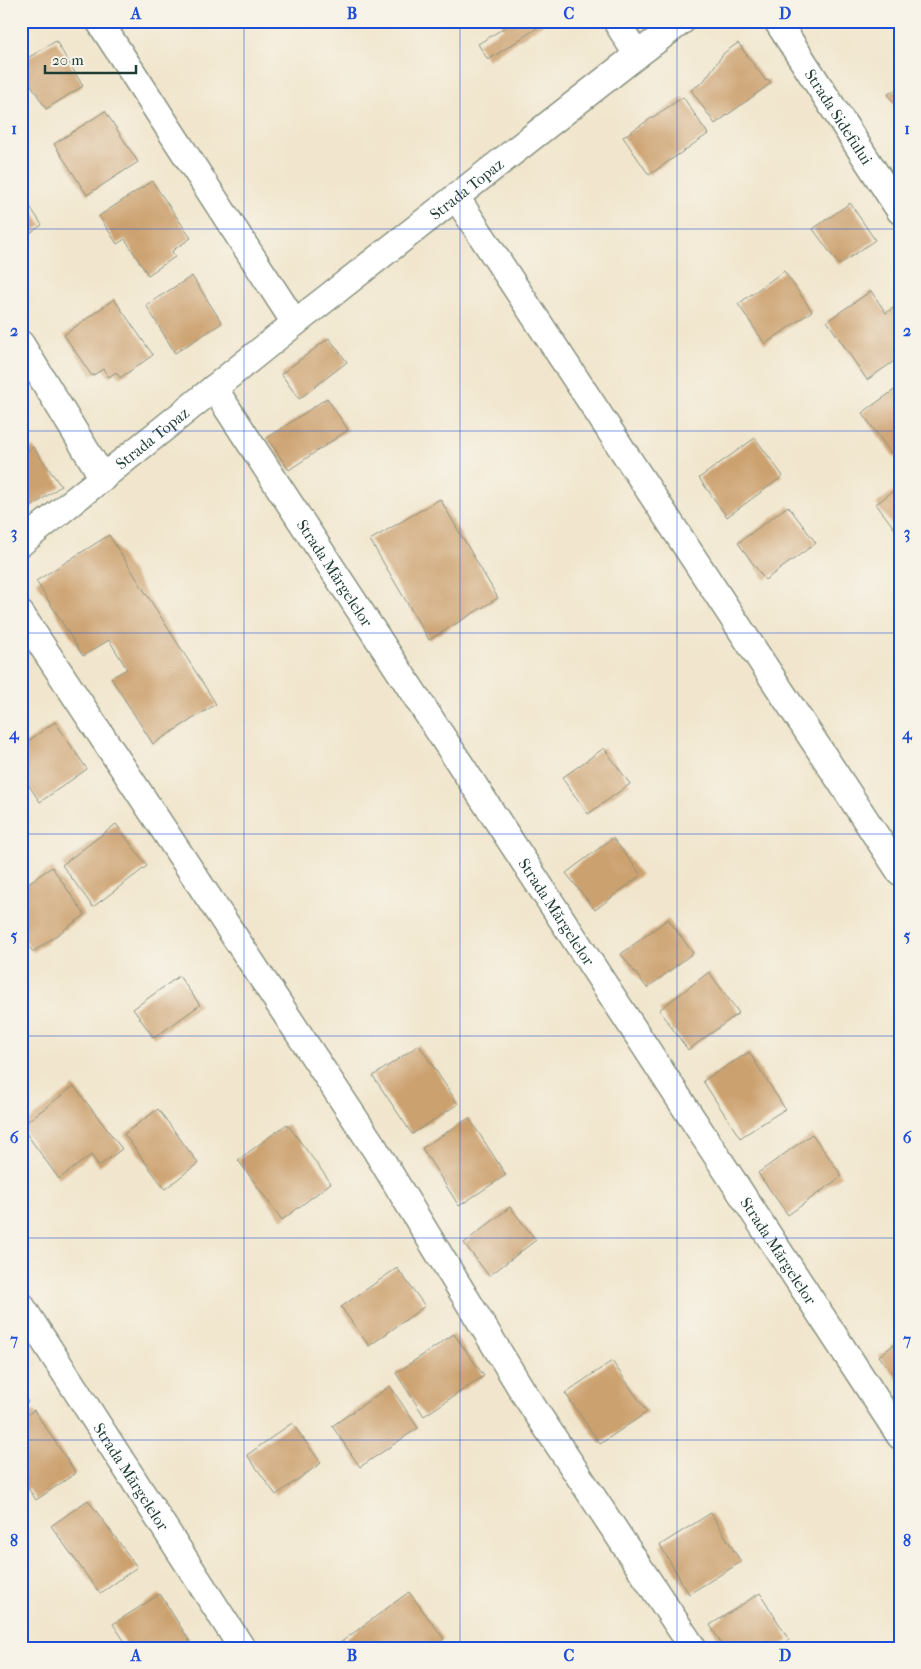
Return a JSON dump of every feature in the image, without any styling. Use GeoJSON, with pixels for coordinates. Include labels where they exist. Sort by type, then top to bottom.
{"type":"FeatureCollection","features":[{"type":"Feature","properties":{"kind":"street"},"geometry":{"type":"LineString","coordinates":[[99,21],[295,323]]}},
{"type":"Feature","properties":{"kind":"street"},"geometry":{"type":"LineString","coordinates":[[616,21],[637,55]]}},
{"type":"Feature","properties":{"kind":"street","name":"Strada Topaz"},"geometry":{"type":"LineString","coordinates":[[21,543],[295,323],[682,21]]}},
{"type":"Feature","properties":{"kind":"street","name":"Strada Sidefului"},"geometry":{"type":"LineString","coordinates":[[777,21],[900,211]]}},
{"type":"Feature","properties":{"kind":"street"},"geometry":{"type":"LineString","coordinates":[[456,197],[900,872]]}},
{"type":"Feature","properties":{"kind":"street","name":"Strada Topaz"},"geometry":{"type":"LineString","coordinates":[[21,344],[103,478]]}},
{"type":"Feature","properties":{"kind":"street","name":"Strada Mărgelelor"},"geometry":{"type":"LineString","coordinates":[[214,388],[900,1436]]}},
{"type":"Feature","properties":{"kind":"street"},"geometry":{"type":"LineString","coordinates":[[21,614],[374,1150],[525,1395],[693,1648]]}},
{"type":"Feature","properties":{"kind":"street","name":"Strada Mărgelelor"},"geometry":{"type":"LineString","coordinates":[[21,1305],[242,1648]]}},
{"type":"Feature","properties":{"kind":"building"},"geometry":{"type":"Polygon","coordinates":[[[500,21],[548,21],[488,60],[478,44],[504,28],[500,21]]]}},
{"type":"Feature","properties":{"kind":"building"},"geometry":{"type":"Polygon","coordinates":[[[56,41],[83,86],[46,109],[21,68],[21,62],[56,41]]]}},
{"type":"Feature","properties":{"kind":"building"},"geometry":{"type":"Polygon","coordinates":[[[738,43],[766,81],[768,79],[771,83],[715,124],[691,90],[703,82],[724,53],[738,43]]]}},
{"type":"Feature","properties":{"kind":"building"},"geometry":{"type":"Polygon","coordinates":[[[900,87],[900,114],[888,94],[900,87]]]}},
{"type":"Feature","properties":{"kind":"building"},"geometry":{"type":"Polygon","coordinates":[[[683,97],[708,134],[649,175],[623,137],[683,97]]]}},
{"type":"Feature","properties":{"kind":"building"},"geometry":{"type":"Polygon","coordinates":[[[105,111],[138,162],[87,195],[54,144],[105,111]]]}},
{"type":"Feature","properties":{"kind":"building"},"geometry":{"type":"Polygon","coordinates":[[[152,181],[191,238],[172,251],[175,257],[148,275],[125,239],[117,244],[99,216],[152,181]]]}},
{"type":"Feature","properties":{"kind":"building"},"geometry":{"type":"Polygon","coordinates":[[[21,193],[42,225],[21,239],[21,193]]]}},
{"type":"Feature","properties":{"kind":"building"},"geometry":{"type":"Polygon","coordinates":[[[850,203],[875,240],[839,265],[813,229],[850,203]]]}},
{"type":"Feature","properties":{"kind":"building"},"geometry":{"type":"Polygon","coordinates":[[[784,271],[812,311],[765,344],[738,304],[784,271]]]}},
{"type":"Feature","properties":{"kind":"building"},"geometry":{"type":"Polygon","coordinates":[[[192,276],[222,323],[175,353],[146,305],[192,276]]]}},
{"type":"Feature","properties":{"kind":"building"},"geometry":{"type":"Polygon","coordinates":[[[871,291],[886,313],[899,304],[900,306],[900,357],[867,380],[827,321],[871,291]]]}},
{"type":"Feature","properties":{"kind":"building"},"geometry":{"type":"Polygon","coordinates":[[[114,299],[153,355],[120,378],[116,372],[109,377],[103,369],[92,376],[64,335],[114,299]]]}},
{"type":"Feature","properties":{"kind":"building"},"geometry":{"type":"Polygon","coordinates":[[[329,338],[347,362],[299,399],[281,374],[329,338]]]}},
{"type":"Feature","properties":{"kind":"building"},"geometry":{"type":"Polygon","coordinates":[[[900,386],[900,453],[894,457],[862,413],[900,386]]]}},
{"type":"Feature","properties":{"kind":"building"},"geometry":{"type":"Polygon","coordinates":[[[327,398],[348,430],[289,470],[267,438],[327,398]]]}},
{"type":"Feature","properties":{"kind":"building"},"geometry":{"type":"Polygon","coordinates":[[[755,438],[783,476],[727,517],[699,478],[755,438]]]}},
{"type":"Feature","properties":{"kind":"building"},"geometry":{"type":"Polygon","coordinates":[[[33,447],[61,486],[21,514],[21,456],[33,447]]]}},
{"type":"Feature","properties":{"kind":"building"},"geometry":{"type":"Polygon","coordinates":[[[900,486],[900,536],[876,504],[900,486]]]}},
{"type":"Feature","properties":{"kind":"building"},"geometry":{"type":"Polygon","coordinates":[[[440,499],[498,598],[429,640],[370,540],[440,499]]]}},
{"type":"Feature","properties":{"kind":"building"},"geometry":{"type":"Polygon","coordinates":[[[788,506],[816,543],[765,580],[738,543],[788,506]]]}},
{"type":"Feature","properties":{"kind":"building"},"geometry":{"type":"Polygon","coordinates":[[[109,535],[216,704],[153,744],[111,678],[127,669],[109,640],[83,656],[36,581],[109,535]]]}},
{"type":"Feature","properties":{"kind":"building"},"geometry":{"type":"Polygon","coordinates":[[[55,722],[87,769],[40,802],[21,774],[21,746],[55,722]]]}},
{"type":"Feature","properties":{"kind":"building"},"geometry":{"type":"Polygon","coordinates":[[[604,748],[630,784],[588,814],[562,778],[604,748]]]}},
{"type":"Feature","properties":{"kind":"building"},"geometry":{"type":"Polygon","coordinates":[[[116,824],[147,866],[93,907],[62,865],[116,824]]]}},
{"type":"Feature","properties":{"kind":"building"},"geometry":{"type":"Polygon","coordinates":[[[613,838],[641,875],[595,910],[566,873],[613,838]]]}},
{"type":"Feature","properties":{"kind":"building"},"geometry":{"type":"Polygon","coordinates":[[[52,867],[85,915],[33,952],[21,935],[21,888],[52,867]]]}},
{"type":"Feature","properties":{"kind":"building"},"geometry":{"type":"Polygon","coordinates":[[[668,919],[693,953],[647,988],[621,954],[668,919]]]}},
{"type":"Feature","properties":{"kind":"building"},"geometry":{"type":"Polygon","coordinates":[[[709,972],[739,1013],[688,1050],[659,1010],[709,972]]]}},
{"type":"Feature","properties":{"kind":"building"},"geometry":{"type":"Polygon","coordinates":[[[179,976],[200,1005],[154,1038],[133,1009],[179,976]]]}},
{"type":"Feature","properties":{"kind":"building"},"geometry":{"type":"Polygon","coordinates":[[[419,1045],[458,1104],[412,1134],[373,1076],[419,1045]]]}},
{"type":"Feature","properties":{"kind":"building"},"geometry":{"type":"Polygon","coordinates":[[[749,1052],[785,1109],[740,1138],[703,1081],[749,1052]]]}},
{"type":"Feature","properties":{"kind":"building"},"geometry":{"type":"Polygon","coordinates":[[[74,1086],[122,1149],[99,1166],[91,1155],[59,1179],[21,1126],[74,1086]]]}},
{"type":"Feature","properties":{"kind":"building"},"geometry":{"type":"Polygon","coordinates":[[[158,1109],[198,1163],[165,1189],[124,1134],[158,1109]]]}},
{"type":"Feature","properties":{"kind":"building"},"geometry":{"type":"Polygon","coordinates":[[[469,1118],[506,1175],[459,1206],[422,1148],[469,1118]]]}},
{"type":"Feature","properties":{"kind":"building"},"geometry":{"type":"Polygon","coordinates":[[[287,1124],[331,1183],[282,1220],[238,1160],[287,1124]]]}},
{"type":"Feature","properties":{"kind":"building"},"geometry":{"type":"Polygon","coordinates":[[[812,1134],[842,1176],[788,1215],[758,1173],[812,1134]]]}},
{"type":"Feature","properties":{"kind":"building"},"geometry":{"type":"Polygon","coordinates":[[[510,1207],[536,1240],[489,1276],[464,1243],[510,1207]]]}},
{"type":"Feature","properties":{"kind":"building"},"geometry":{"type":"Polygon","coordinates":[[[397,1268],[425,1306],[369,1346],[341,1307],[397,1268]]]}},
{"type":"Feature","properties":{"kind":"building"},"geometry":{"type":"Polygon","coordinates":[[[454,1334],[484,1376],[424,1416],[396,1373],[454,1334]]]}},
{"type":"Feature","properties":{"kind":"building"},"geometry":{"type":"Polygon","coordinates":[[[900,1340],[900,1383],[879,1356],[900,1340]]]}},
{"type":"Feature","properties":{"kind":"building"},"geometry":{"type":"Polygon","coordinates":[[[612,1361],[647,1412],[600,1444],[565,1393],[612,1361]]]}},
{"type":"Feature","properties":{"kind":"building"},"geometry":{"type":"Polygon","coordinates":[[[390,1386],[418,1428],[360,1467],[332,1426],[390,1386]]]}},
{"type":"Feature","properties":{"kind":"building"},"geometry":{"type":"Polygon","coordinates":[[[21,1392],[28,1402],[21,1407],[21,1392]]]}},
{"type":"Feature","properties":{"kind":"building"},"geometry":{"type":"Polygon","coordinates":[[[34,1410],[76,1473],[36,1500],[28,1488],[21,1492],[21,1419],[34,1410]]]}},
{"type":"Feature","properties":{"kind":"building"},"geometry":{"type":"Polygon","coordinates":[[[292,1423],[321,1463],[276,1495],[247,1455],[292,1423]]]}},
{"type":"Feature","properties":{"kind":"building"},"geometry":{"type":"Polygon","coordinates":[[[88,1500],[137,1567],[100,1594],[51,1526],[88,1500]]]}},
{"type":"Feature","properties":{"kind":"building"},"geometry":{"type":"Polygon","coordinates":[[[711,1513],[741,1562],[689,1594],[660,1545],[711,1513]]]}},
{"type":"Feature","properties":{"kind":"building"},"geometry":{"type":"Polygon","coordinates":[[[409,1592],[444,1639],[433,1648],[333,1648],[409,1592]]]}},
{"type":"Feature","properties":{"kind":"building"},"geometry":{"type":"Polygon","coordinates":[[[760,1593],[789,1640],[778,1648],[724,1648],[710,1625],[760,1593]]]}},
{"type":"Feature","properties":{"kind":"building"},"geometry":{"type":"Polygon","coordinates":[[[160,1594],[194,1648],[129,1648],[113,1624],[160,1594]]]}}]}
